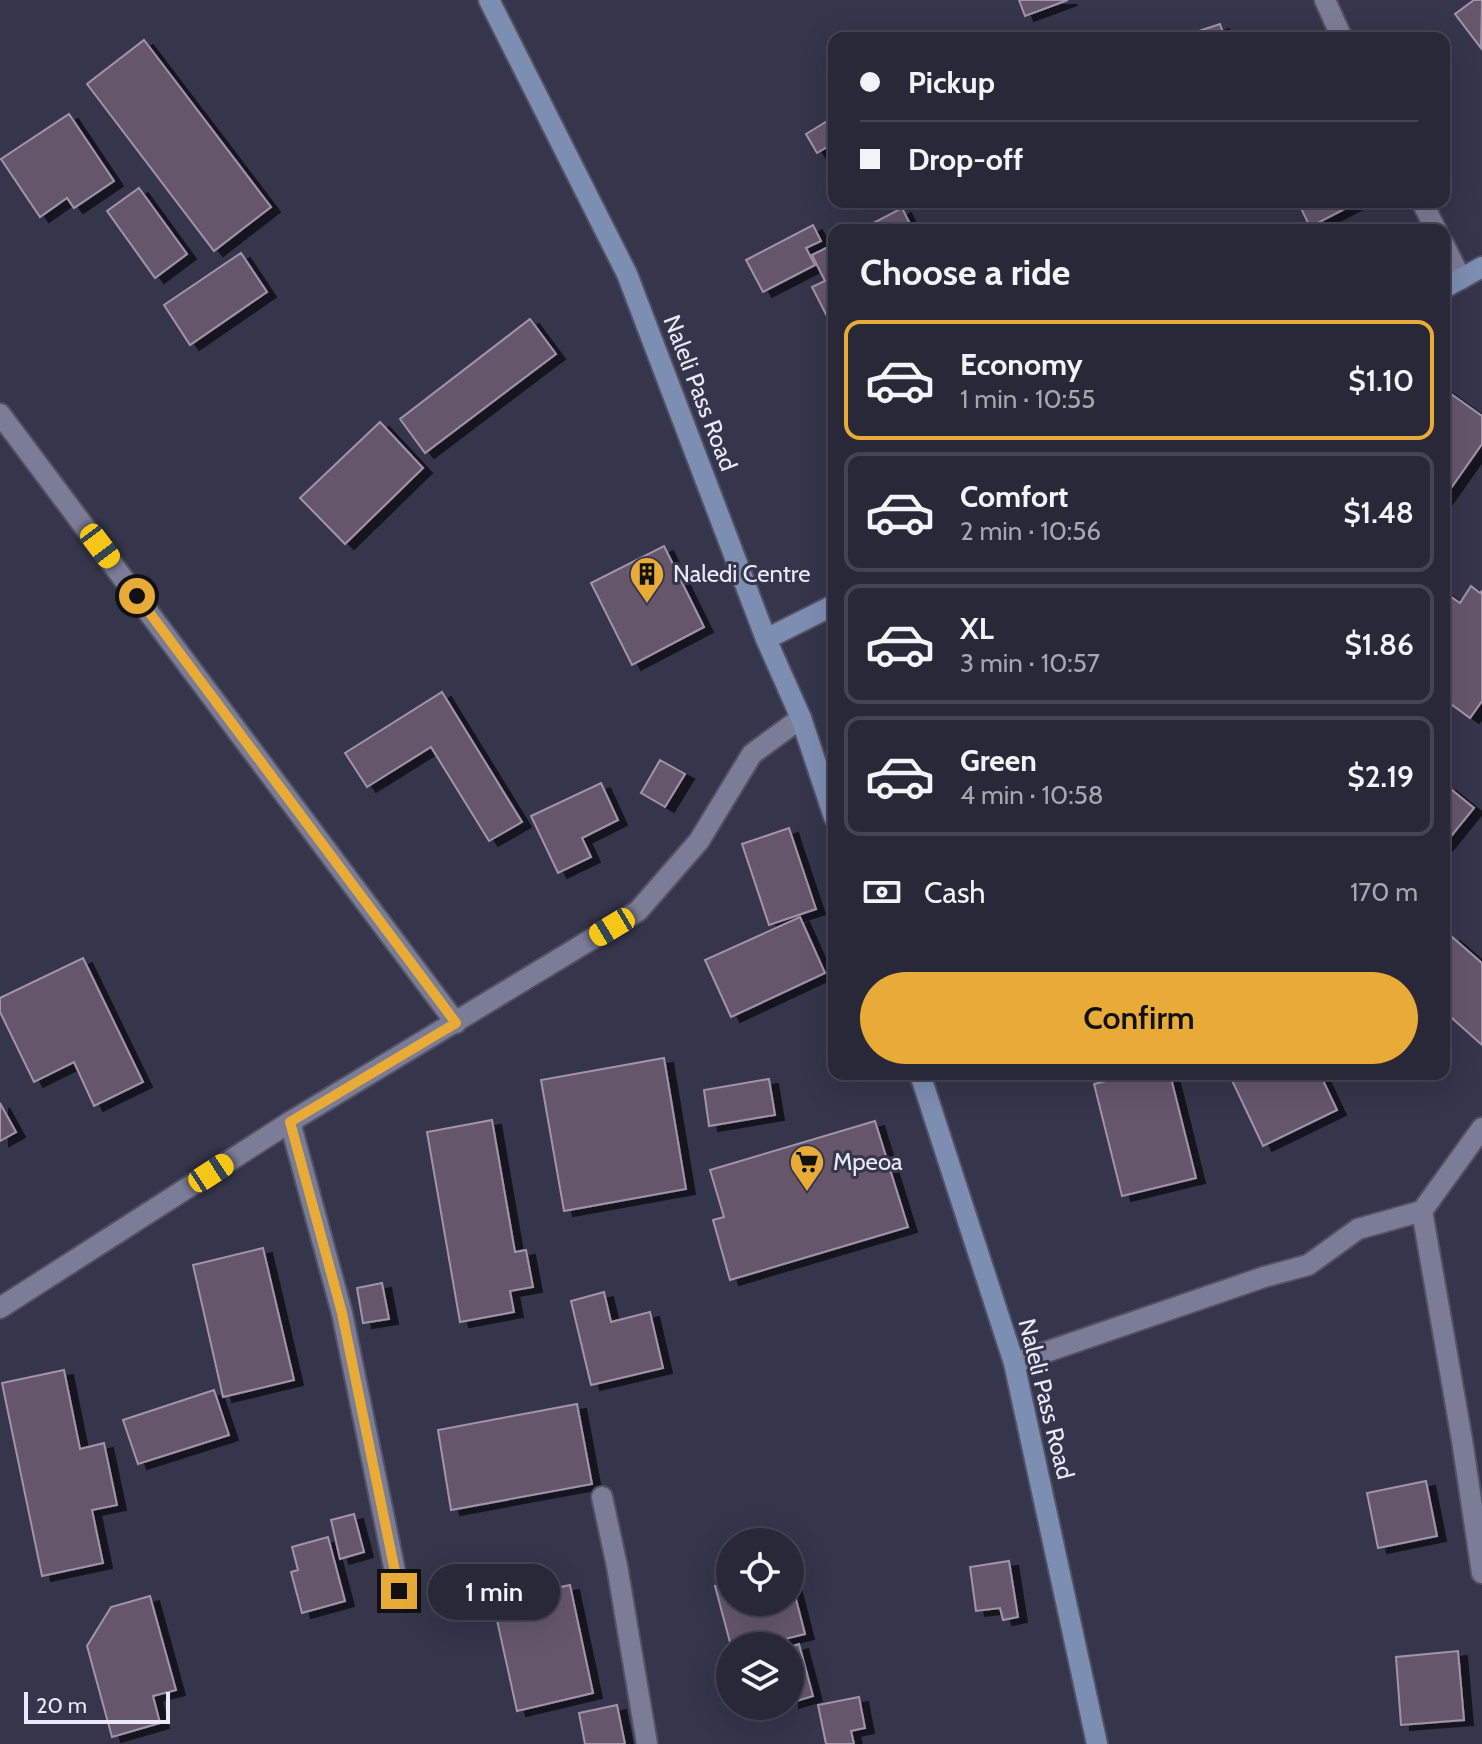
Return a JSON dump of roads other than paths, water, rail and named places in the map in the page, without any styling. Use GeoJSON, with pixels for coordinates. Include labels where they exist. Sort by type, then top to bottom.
{"type":"FeatureCollection","features":[{"type":"Feature","properties":{"kind":"main road","name":"Naleli Pass Road"},"geometry":{"type":"LineString","coordinates":[[489,0],[627,274],[766,639],[801,718],[828,799]]}},
{"type":"Feature","properties":{"kind":"main road"},"geometry":{"type":"LineString","coordinates":[[1452,284],[1482,267]]}},
{"type":"Feature","properties":{"kind":"main road"},"geometry":{"type":"LineString","coordinates":[[766,639],[828,608]]}},
{"type":"Feature","properties":{"kind":"main road","name":"Naleli Pass Road"},"geometry":{"type":"LineString","coordinates":[[922,1080],[1014,1363],[1097,1744]]}},
{"type":"Feature","properties":{"kind":"street"},"geometry":{"type":"LineString","coordinates":[[1325,0],[1339,32]]}},
{"type":"Feature","properties":{"kind":"street"},"geometry":{"type":"LineString","coordinates":[[0,414],[456,1023]]}},
{"type":"Feature","properties":{"kind":"street"},"geometry":{"type":"LineString","coordinates":[[0,1308],[290,1122],[638,911],[699,841],[752,754],[801,718]]}},
{"type":"Feature","properties":{"kind":"street"},"geometry":{"type":"LineString","coordinates":[[290,1122],[342,1313],[399,1591]]}},
{"type":"Feature","properties":{"kind":"street"},"geometry":{"type":"LineString","coordinates":[[1014,1363],[1264,1277],[1308,1265],[1358,1229],[1422,1211],[1482,1128]]}},
{"type":"Feature","properties":{"kind":"street"},"geometry":{"type":"LineString","coordinates":[[1422,1211],[1482,1573]]}},
{"type":"Feature","properties":{"kind":"street"},"geometry":{"type":"LineString","coordinates":[[602,1497],[647,1744]]}},
{"type":"Feature","properties":{"kind":"place","name":"Naledi Centre"},"geometry":{"type":"Point","coordinates":[647,605]}},
{"type":"Feature","properties":{"kind":"place","name":"Mpeoa"},"geometry":{"type":"Point","coordinates":[807,1193]}}]}
